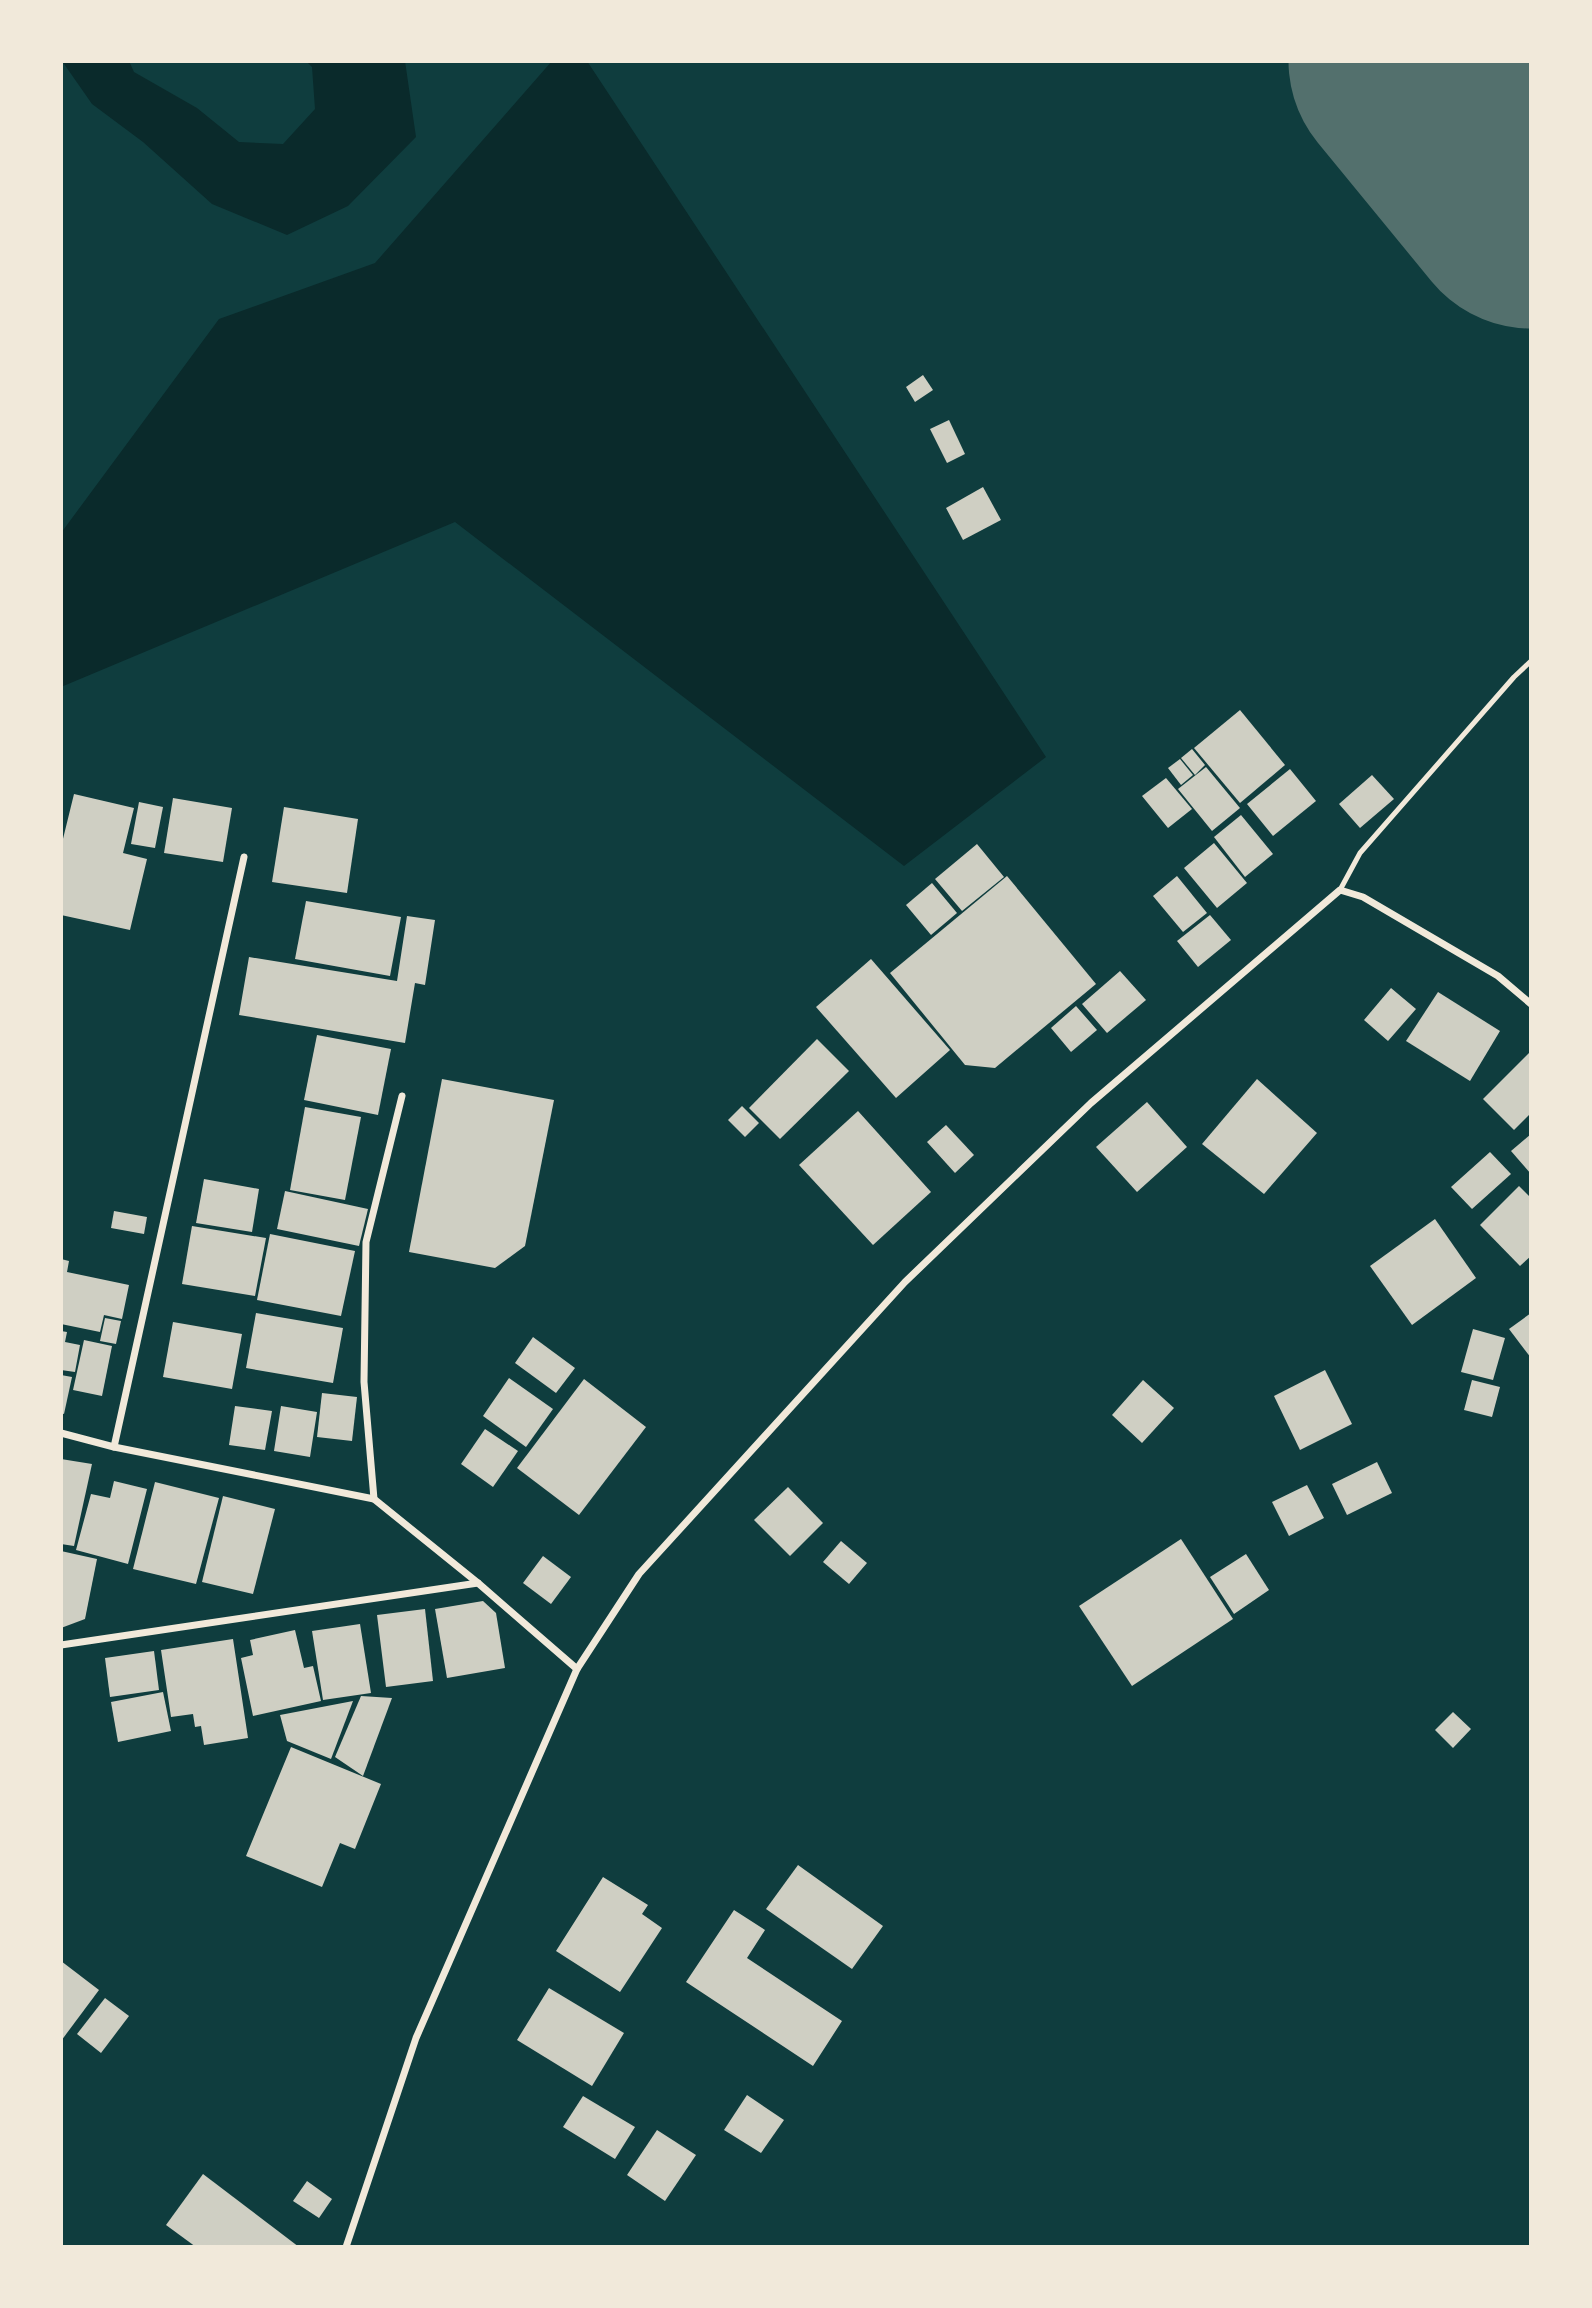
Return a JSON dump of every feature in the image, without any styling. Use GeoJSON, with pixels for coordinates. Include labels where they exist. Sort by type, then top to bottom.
{"type":"FeatureCollection","features":[{"type":"Feature","properties":{"kind":"street"},"geometry":{"type":"LineString","coordinates":[[114,1447],[244,858]]}},
{"type":"Feature","properties":{"kind":"street"},"geometry":{"type":"LineString","coordinates":[[346,2247],[416,2038],[577,1669],[639,1574],[905,1282],[1091,1103],[1340,890],[1363,897],[1498,976],[1531,1004]]}},
{"type":"Feature","properties":{"kind":"street"},"geometry":{"type":"LineString","coordinates":[[374,1499],[364,1382],[366,1242],[402,1096]]}},
{"type":"Feature","properties":{"kind":"street"},"geometry":{"type":"LineString","coordinates":[[61,1433],[114,1447],[374,1499],[478,1583],[577,1669]]}},
{"type":"Feature","properties":{"kind":"street"},"geometry":{"type":"LineString","coordinates":[[61,1645],[478,1583]]}},
{"type":"Feature","properties":{"kind":"lane"},"geometry":{"type":"LineString","coordinates":[[1340,890],[1360,853],[1531,661]]}},
{"type":"Feature","properties":{"kind":"water"},"geometry":{"type":"Polygon","coordinates":[[[62,61],[129,61],[134,72],[197,108],[239,142],[283,144],[315,109],[312,67],[306,61],[405,61],[416,137],[348,206],[287,235],[212,204],[143,142],[92,104],[62,61]]]}},
{"type":"Feature","properties":{"kind":"water"},"geometry":{"type":"Polygon","coordinates":[[[552,61],[587,61],[1046,757],[904,866],[455,522],[61,687],[61,533],[219,319],[375,263],[552,61]]]}},
{"type":"Feature","properties":{"kind":"building"},"geometry":{"type":"Polygon","coordinates":[[[923,375],[933,390],[915,402],[906,387],[923,375]]]}},
{"type":"Feature","properties":{"kind":"building"},"geometry":{"type":"Polygon","coordinates":[[[949,420],[965,454],[947,463],[930,429],[949,420]]]}},
{"type":"Feature","properties":{"kind":"building"},"geometry":{"type":"Polygon","coordinates":[[[983,487],[1001,520],[963,540],[946,508],[983,487]]]}},
{"type":"Feature","properties":{"kind":"building"},"geometry":{"type":"Polygon","coordinates":[[[1240,710],[1285,765],[1240,803],[1194,748],[1240,710]]]}},
{"type":"Feature","properties":{"kind":"building"},"geometry":{"type":"Polygon","coordinates":[[[1192,749],[1205,765],[1195,775],[1181,758],[1192,749]]]}},
{"type":"Feature","properties":{"kind":"building"},"geometry":{"type":"Polygon","coordinates":[[[1180,759],[1193,775],[1181,785],[1168,768],[1180,759]]]}},
{"type":"Feature","properties":{"kind":"building"},"geometry":{"type":"Polygon","coordinates":[[[1206,767],[1240,808],[1212,831],[1178,789],[1206,767]]]}},
{"type":"Feature","properties":{"kind":"building"},"geometry":{"type":"Polygon","coordinates":[[[1290,769],[1316,801],[1273,836],[1247,804],[1290,769]]]}},
{"type":"Feature","properties":{"kind":"building"},"geometry":{"type":"Polygon","coordinates":[[[1372,775],[1394,799],[1360,828],[1339,804],[1372,775]]]}},
{"type":"Feature","properties":{"kind":"building"},"geometry":{"type":"Polygon","coordinates":[[[1166,778],[1192,809],[1168,828],[1142,796],[1166,778]]]}},
{"type":"Feature","properties":{"kind":"building"},"geometry":{"type":"Polygon","coordinates":[[[74,794],[134,808],[123,853],[147,859],[130,930],[61,915],[61,847],[74,794]]]}},
{"type":"Feature","properties":{"kind":"building"},"geometry":{"type":"Polygon","coordinates":[[[173,798],[232,808],[223,862],[164,853],[173,798]]]}},
{"type":"Feature","properties":{"kind":"building"},"geometry":{"type":"Polygon","coordinates":[[[139,802],[163,807],[155,848],[131,844],[139,802]]]}},
{"type":"Feature","properties":{"kind":"building"},"geometry":{"type":"Polygon","coordinates":[[[284,807],[358,819],[347,893],[272,882],[284,807]]]}},
{"type":"Feature","properties":{"kind":"building"},"geometry":{"type":"Polygon","coordinates":[[[1241,815],[1273,854],[1245,877],[1214,837],[1241,815]]]}},
{"type":"Feature","properties":{"kind":"building"},"geometry":{"type":"Polygon","coordinates":[[[1214,843],[1247,883],[1217,908],[1184,868],[1214,843]]]}},
{"type":"Feature","properties":{"kind":"building"},"geometry":{"type":"Polygon","coordinates":[[[977,844],[1004,877],[962,911],[935,879],[977,844]]]}},
{"type":"Feature","properties":{"kind":"building"},"geometry":{"type":"Polygon","coordinates":[[[1007,876],[1096,984],[995,1068],[965,1065],[890,973],[1007,876]]]}},
{"type":"Feature","properties":{"kind":"building"},"geometry":{"type":"Polygon","coordinates":[[[1177,876],[1207,913],[1183,932],[1153,896],[1177,876]]]}},
{"type":"Feature","properties":{"kind":"building"},"geometry":{"type":"Polygon","coordinates":[[[932,883],[957,913],[931,935],[906,905],[932,883]]]}},
{"type":"Feature","properties":{"kind":"building"},"geometry":{"type":"Polygon","coordinates":[[[306,901],[401,917],[390,976],[295,959],[306,901]]]}},
{"type":"Feature","properties":{"kind":"building"},"geometry":{"type":"Polygon","coordinates":[[[1210,915],[1231,940],[1198,967],[1177,941],[1210,915]]]}},
{"type":"Feature","properties":{"kind":"building"},"geometry":{"type":"Polygon","coordinates":[[[407,916],[435,920],[425,985],[415,983],[405,1043],[239,1015],[249,957],[397,981],[407,916]]]}},
{"type":"Feature","properties":{"kind":"building"},"geometry":{"type":"Polygon","coordinates":[[[871,959],[950,1050],[896,1098],[816,1007],[871,959]]]}},
{"type":"Feature","properties":{"kind":"building"},"geometry":{"type":"Polygon","coordinates":[[[1120,971],[1146,1000],[1107,1033],[1082,1004],[1120,971]]]}},
{"type":"Feature","properties":{"kind":"building"},"geometry":{"type":"Polygon","coordinates":[[[1391,988],[1416,1009],[1388,1041],[1364,1020],[1391,988]]]}},
{"type":"Feature","properties":{"kind":"building"},"geometry":{"type":"Polygon","coordinates":[[[1438,992],[1500,1031],[1470,1081],[1406,1041],[1438,992]]]}},
{"type":"Feature","properties":{"kind":"building"},"geometry":{"type":"Polygon","coordinates":[[[1076,1006],[1097,1030],[1071,1052],[1051,1028],[1076,1006]]]}},
{"type":"Feature","properties":{"kind":"building"},"geometry":{"type":"Polygon","coordinates":[[[317,1035],[391,1049],[378,1115],[304,1100],[317,1035]]]}},
{"type":"Feature","properties":{"kind":"building"},"geometry":{"type":"Polygon","coordinates":[[[817,1039],[849,1071],[780,1139],[749,1108],[817,1039]]]}},
{"type":"Feature","properties":{"kind":"building"},"geometry":{"type":"Polygon","coordinates":[[[1531,1051],[1531,1113],[1514,1130],[1483,1099],[1531,1051]]]}},
{"type":"Feature","properties":{"kind":"building"},"geometry":{"type":"Polygon","coordinates":[[[442,1079],[554,1100],[525,1246],[495,1268],[409,1252],[442,1079]]]}},
{"type":"Feature","properties":{"kind":"building"},"geometry":{"type":"Polygon","coordinates":[[[1257,1079],[1317,1133],[1264,1194],[1202,1144],[1257,1079]]]}},
{"type":"Feature","properties":{"kind":"building"},"geometry":{"type":"Polygon","coordinates":[[[1147,1102],[1187,1147],[1137,1192],[1096,1147],[1147,1102]]]}},
{"type":"Feature","properties":{"kind":"building"},"geometry":{"type":"Polygon","coordinates":[[[742,1106],[759,1123],[745,1137],[728,1120],[742,1106]]]}},
{"type":"Feature","properties":{"kind":"building"},"geometry":{"type":"Polygon","coordinates":[[[305,1107],[361,1117],[345,1200],[290,1190],[305,1107]]]}},
{"type":"Feature","properties":{"kind":"building"},"geometry":{"type":"Polygon","coordinates":[[[858,1111],[931,1192],[873,1245],[799,1165],[858,1111]]]}},
{"type":"Feature","properties":{"kind":"building"},"geometry":{"type":"Polygon","coordinates":[[[946,1125],[974,1155],[955,1173],[927,1142],[946,1125]]]}},
{"type":"Feature","properties":{"kind":"building"},"geometry":{"type":"Polygon","coordinates":[[[1531,1134],[1531,1174],[1511,1151],[1531,1134]]]}},
{"type":"Feature","properties":{"kind":"building"},"geometry":{"type":"Polygon","coordinates":[[[1490,1152],[1511,1174],[1472,1209],[1451,1187],[1490,1152]]]}},
{"type":"Feature","properties":{"kind":"building"},"geometry":{"type":"Polygon","coordinates":[[[204,1179],[259,1189],[252,1232],[196,1223],[204,1179]]]}},
{"type":"Feature","properties":{"kind":"building"},"geometry":{"type":"Polygon","coordinates":[[[1519,1186],[1531,1198],[1531,1256],[1520,1266],[1480,1225],[1519,1186]]]}},
{"type":"Feature","properties":{"kind":"building"},"geometry":{"type":"Polygon","coordinates":[[[285,1191],[368,1209],[359,1246],[277,1229],[285,1191]]]}},
{"type":"Feature","properties":{"kind":"building"},"geometry":{"type":"Polygon","coordinates":[[[114,1211],[147,1217],[144,1234],[111,1228],[114,1211]]]}},
{"type":"Feature","properties":{"kind":"building"},"geometry":{"type":"Polygon","coordinates":[[[1435,1219],[1476,1278],[1412,1325],[1370,1266],[1435,1219]]]}},
{"type":"Feature","properties":{"kind":"building"},"geometry":{"type":"Polygon","coordinates":[[[192,1226],[266,1238],[255,1296],[182,1284],[192,1226]]]}},
{"type":"Feature","properties":{"kind":"building"},"geometry":{"type":"Polygon","coordinates":[[[270,1234],[355,1251],[341,1316],[257,1300],[270,1234]]]}},
{"type":"Feature","properties":{"kind":"building"},"geometry":{"type":"Polygon","coordinates":[[[61,1259],[69,1261],[67,1272],[129,1285],[122,1319],[104,1315],[100,1332],[61,1324],[61,1259]]]}},
{"type":"Feature","properties":{"kind":"building"},"geometry":{"type":"Polygon","coordinates":[[[256,1313],[343,1328],[333,1383],[246,1368],[256,1313]]]}},
{"type":"Feature","properties":{"kind":"building"},"geometry":{"type":"Polygon","coordinates":[[[1531,1313],[1531,1358],[1509,1329],[1531,1313]]]}},
{"type":"Feature","properties":{"kind":"building"},"geometry":{"type":"Polygon","coordinates":[[[105,1318],[121,1321],[116,1344],[100,1341],[105,1318]]]}},
{"type":"Feature","properties":{"kind":"building"},"geometry":{"type":"Polygon","coordinates":[[[173,1322],[242,1334],[232,1389],[163,1377],[173,1322]]]}},
{"type":"Feature","properties":{"kind":"building"},"geometry":{"type":"Polygon","coordinates":[[[1473,1329],[1505,1338],[1493,1380],[1461,1372],[1473,1329]]]}},
{"type":"Feature","properties":{"kind":"building"},"geometry":{"type":"Polygon","coordinates":[[[61,1331],[67,1332],[65,1342],[80,1345],[75,1372],[61,1370],[61,1331]]]}},
{"type":"Feature","properties":{"kind":"building"},"geometry":{"type":"Polygon","coordinates":[[[533,1337],[575,1368],[556,1393],[515,1363],[533,1337]]]}},
{"type":"Feature","properties":{"kind":"building"},"geometry":{"type":"Polygon","coordinates":[[[84,1340],[112,1346],[102,1396],[73,1390],[84,1340]]]}},
{"type":"Feature","properties":{"kind":"building"},"geometry":{"type":"Polygon","coordinates":[[[1325,1370],[1352,1424],[1300,1450],[1274,1396],[1325,1370]]]}},
{"type":"Feature","properties":{"kind":"building"},"geometry":{"type":"Polygon","coordinates":[[[61,1375],[72,1377],[64,1414],[61,1413],[61,1375]]]}},
{"type":"Feature","properties":{"kind":"building"},"geometry":{"type":"Polygon","coordinates":[[[509,1378],[553,1409],[526,1447],[483,1416],[509,1378]]]}},
{"type":"Feature","properties":{"kind":"building"},"geometry":{"type":"Polygon","coordinates":[[[584,1379],[646,1427],[579,1515],[517,1468],[584,1379]]]}},
{"type":"Feature","properties":{"kind":"building"},"geometry":{"type":"Polygon","coordinates":[[[1143,1380],[1174,1408],[1142,1443],[1112,1415],[1143,1380]]]}},
{"type":"Feature","properties":{"kind":"building"},"geometry":{"type":"Polygon","coordinates":[[[1472,1380],[1500,1387],[1492,1417],[1464,1410],[1472,1380]]]}},
{"type":"Feature","properties":{"kind":"building"},"geometry":{"type":"Polygon","coordinates":[[[322,1393],[357,1397],[352,1441],[317,1437],[322,1393]]]}},
{"type":"Feature","properties":{"kind":"building"},"geometry":{"type":"Polygon","coordinates":[[[235,1406],[272,1411],[265,1450],[229,1445],[235,1406]]]}},
{"type":"Feature","properties":{"kind":"building"},"geometry":{"type":"Polygon","coordinates":[[[281,1406],[317,1412],[310,1457],[274,1451],[281,1406]]]}},
{"type":"Feature","properties":{"kind":"building"},"geometry":{"type":"Polygon","coordinates":[[[485,1429],[518,1451],[493,1487],[461,1464],[485,1429]]]}},
{"type":"Feature","properties":{"kind":"building"},"geometry":{"type":"Polygon","coordinates":[[[61,1459],[92,1464],[74,1546],[61,1544],[61,1459]]]}},
{"type":"Feature","properties":{"kind":"building"},"geometry":{"type":"Polygon","coordinates":[[[1377,1462],[1392,1493],[1347,1515],[1332,1484],[1377,1462]]]}},
{"type":"Feature","properties":{"kind":"building"},"geometry":{"type":"Polygon","coordinates":[[[114,1481],[147,1489],[128,1564],[76,1550],[91,1494],[110,1498],[114,1481]]]}},
{"type":"Feature","properties":{"kind":"building"},"geometry":{"type":"Polygon","coordinates":[[[155,1482],[219,1498],[196,1584],[133,1569],[155,1482]]]}},
{"type":"Feature","properties":{"kind":"building"},"geometry":{"type":"Polygon","coordinates":[[[1307,1485],[1324,1518],[1289,1536],[1272,1502],[1307,1485]]]}},
{"type":"Feature","properties":{"kind":"building"},"geometry":{"type":"Polygon","coordinates":[[[788,1487],[823,1523],[790,1556],[754,1520],[788,1487]]]}},
{"type":"Feature","properties":{"kind":"building"},"geometry":{"type":"Polygon","coordinates":[[[223,1496],[275,1509],[253,1594],[202,1582],[223,1496]]]}},
{"type":"Feature","properties":{"kind":"building"},"geometry":{"type":"Polygon","coordinates":[[[1181,1539],[1233,1619],[1132,1686],[1079,1606],[1181,1539]]]}},
{"type":"Feature","properties":{"kind":"building"},"geometry":{"type":"Polygon","coordinates":[[[841,1541],[867,1563],[849,1584],[823,1562],[841,1541]]]}},
{"type":"Feature","properties":{"kind":"building"},"geometry":{"type":"Polygon","coordinates":[[[61,1551],[97,1559],[85,1619],[61,1628],[61,1551]]]}},
{"type":"Feature","properties":{"kind":"building"},"geometry":{"type":"Polygon","coordinates":[[[1246,1554],[1269,1590],[1234,1614],[1210,1577],[1246,1554]]]}},
{"type":"Feature","properties":{"kind":"building"},"geometry":{"type":"Polygon","coordinates":[[[543,1556],[571,1577],[551,1604],[523,1583],[543,1556]]]}},
{"type":"Feature","properties":{"kind":"building"},"geometry":{"type":"Polygon","coordinates":[[[483,1601],[496,1613],[505,1668],[447,1678],[435,1609],[483,1601]]]}},
{"type":"Feature","properties":{"kind":"building"},"geometry":{"type":"Polygon","coordinates":[[[425,1609],[433,1681],[386,1687],[377,1615],[425,1609]]]}},
{"type":"Feature","properties":{"kind":"building"},"geometry":{"type":"Polygon","coordinates":[[[360,1624],[371,1693],[323,1700],[312,1631],[360,1624]]]}},
{"type":"Feature","properties":{"kind":"building"},"geometry":{"type":"Polygon","coordinates":[[[295,1630],[304,1668],[313,1666],[321,1701],[253,1716],[241,1658],[253,1655],[250,1640],[295,1630]]]}},
{"type":"Feature","properties":{"kind":"building"},"geometry":{"type":"Polygon","coordinates":[[[233,1639],[248,1738],[204,1745],[201,1726],[195,1727],[193,1714],[171,1717],[161,1650],[233,1639]]]}},
{"type":"Feature","properties":{"kind":"building"},"geometry":{"type":"Polygon","coordinates":[[[154,1651],[159,1690],[110,1697],[105,1658],[154,1651]]]}},
{"type":"Feature","properties":{"kind":"building"},"geometry":{"type":"Polygon","coordinates":[[[163,1692],[171,1731],[118,1742],[111,1702],[163,1692]]]}},
{"type":"Feature","properties":{"kind":"building"},"geometry":{"type":"Polygon","coordinates":[[[361,1696],[392,1698],[363,1776],[335,1757],[361,1696]]]}},
{"type":"Feature","properties":{"kind":"building"},"geometry":{"type":"Polygon","coordinates":[[[353,1701],[331,1759],[287,1741],[280,1715],[353,1701]]]}},
{"type":"Feature","properties":{"kind":"building"},"geometry":{"type":"Polygon","coordinates":[[[1453,1712],[1471,1729],[1453,1748],[1435,1730],[1453,1712]]]}},
{"type":"Feature","properties":{"kind":"building"},"geometry":{"type":"Polygon","coordinates":[[[291,1747],[381,1784],[355,1849],[340,1843],[322,1887],[246,1856],[291,1747]]]}},
{"type":"Feature","properties":{"kind":"building"},"geometry":{"type":"Polygon","coordinates":[[[798,1865],[883,1926],[852,1969],[766,1909],[798,1865]]]}},
{"type":"Feature","properties":{"kind":"building"},"geometry":{"type":"Polygon","coordinates":[[[603,1877],[648,1905],[642,1914],[662,1928],[620,1992],[556,1951],[603,1877]]]}},
{"type":"Feature","properties":{"kind":"building"},"geometry":{"type":"Polygon","coordinates":[[[734,1910],[765,1930],[747,1958],[842,2021],[813,2066],[686,1982],[734,1910]]]}},
{"type":"Feature","properties":{"kind":"building"},"geometry":{"type":"Polygon","coordinates":[[[61,1961],[99,1990],[61,2041],[61,1961]]]}},
{"type":"Feature","properties":{"kind":"building"},"geometry":{"type":"Polygon","coordinates":[[[549,1988],[624,2033],[592,2086],[517,2040],[549,1988]]]}},
{"type":"Feature","properties":{"kind":"building"},"geometry":{"type":"Polygon","coordinates":[[[105,1998],[129,2016],[101,2053],[77,2034],[105,1998]]]}},
{"type":"Feature","properties":{"kind":"building"},"geometry":{"type":"Polygon","coordinates":[[[747,2095],[784,2120],[761,2153],[724,2130],[747,2095]]]}},
{"type":"Feature","properties":{"kind":"building"},"geometry":{"type":"Polygon","coordinates":[[[583,2096],[635,2127],[615,2159],[563,2127],[583,2096]]]}},
{"type":"Feature","properties":{"kind":"building"},"geometry":{"type":"Polygon","coordinates":[[[657,2130],[696,2155],[665,2201],[627,2175],[657,2130]]]}},
{"type":"Feature","properties":{"kind":"building"},"geometry":{"type":"Polygon","coordinates":[[[203,2174],[299,2247],[196,2247],[166,2225],[203,2174]]]}},
{"type":"Feature","properties":{"kind":"building"},"geometry":{"type":"Polygon","coordinates":[[[307,2181],[332,2199],[319,2218],[293,2201],[307,2181]]]}},
{"type":"Feature","properties":{"kind":"runway"},"geometry":{"type":"LineString","coordinates":[[1417,61],[1531,200]]}}]}
